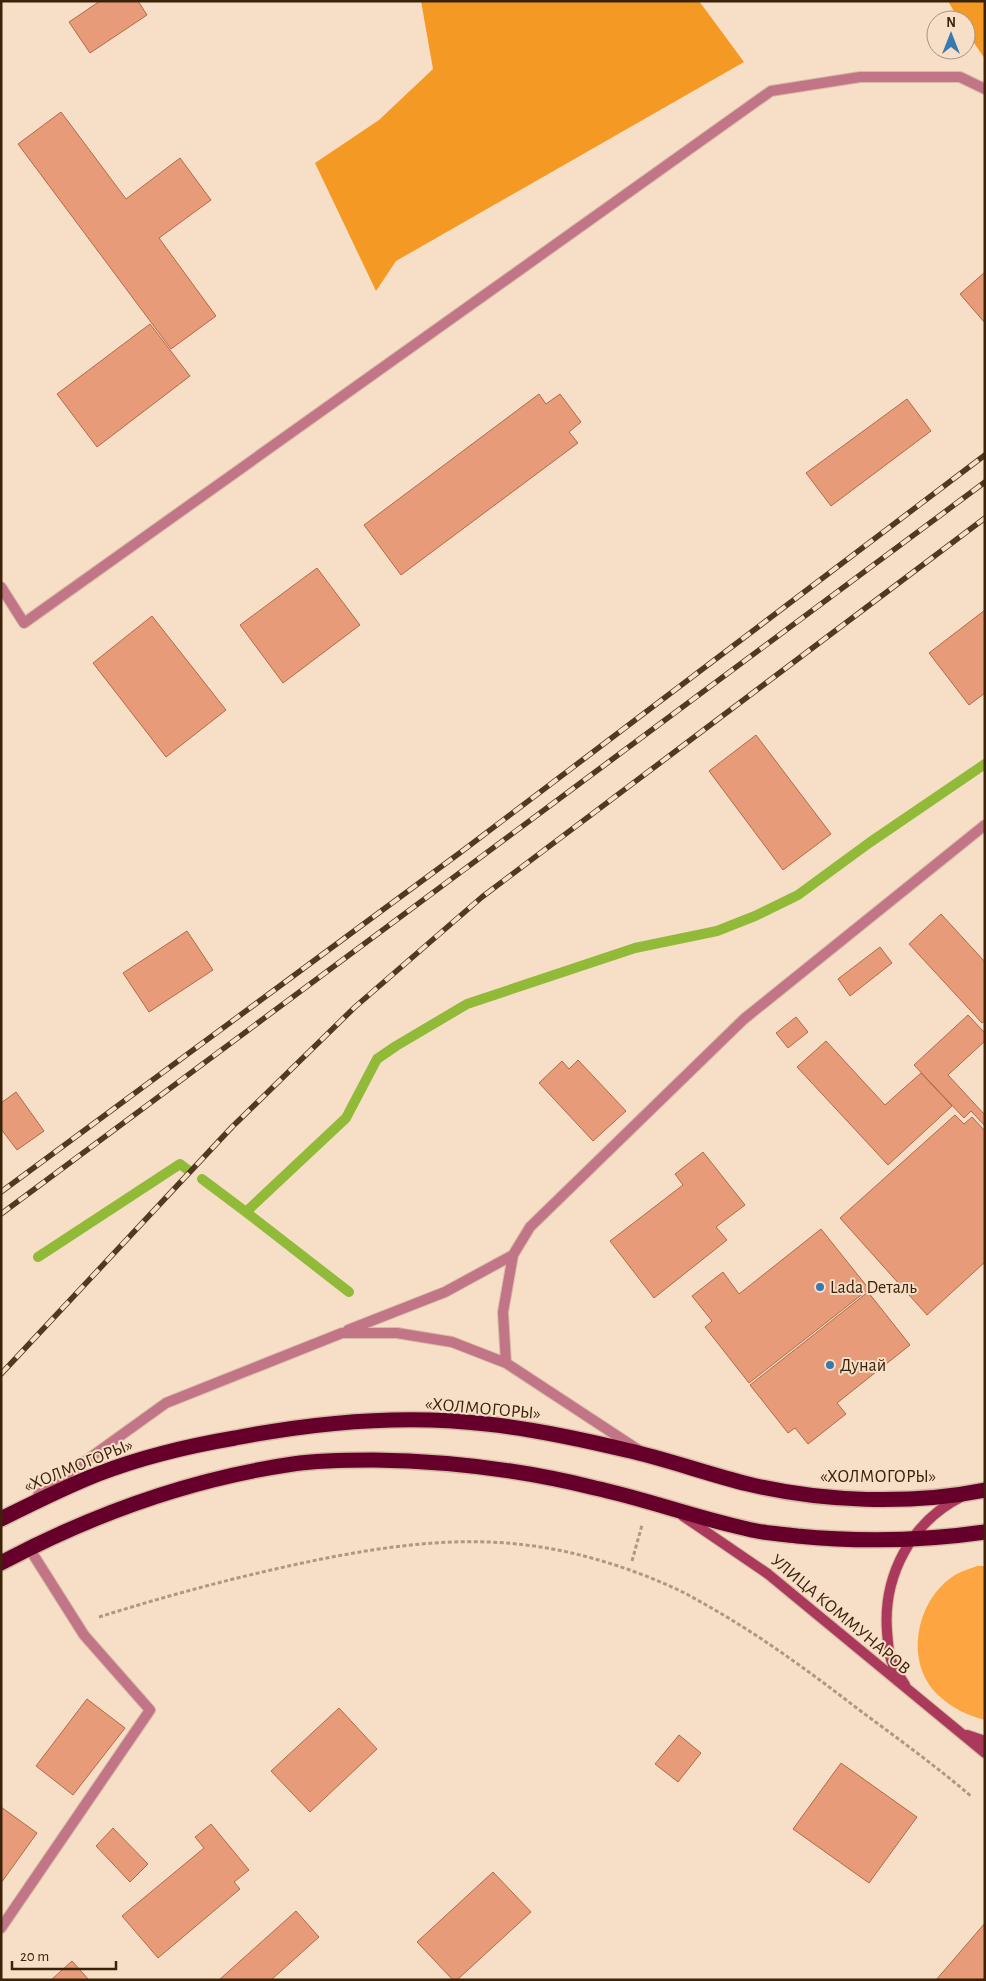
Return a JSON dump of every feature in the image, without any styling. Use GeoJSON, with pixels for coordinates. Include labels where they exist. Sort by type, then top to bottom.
{"type":"FeatureCollection","features":[{"type":"Feature","properties":{"kind":"highway","name":"«ХОЛМОГОРЫ»"},"geometry":{"type":"LineString","coordinates":[[8,1516],[98,1474],[150,1456],[260,1433],[364,1421],[453,1421],[553,1434],[647,1455],[751,1485],[812,1495],[895,1499],[985,1490]]}},
{"type":"Feature","properties":{"kind":"highway"},"geometry":{"type":"LineString","coordinates":[[1,1563],[28,1548],[105,1514],[181,1488],[294,1464],[331,1460],[417,1461],[526,1473],[594,1487],[760,1532],[828,1539],[912,1538],[985,1532]]}},
{"type":"Feature","properties":{"kind":"street"},"geometry":{"type":"LineString","coordinates":[[1,587],[24,624],[771,91],[860,77],[960,77],[985,89]]}},
{"type":"Feature","properties":{"kind":"street"},"geometry":{"type":"LineString","coordinates":[[506,1363],[503,1312],[513,1255],[530,1227],[744,1019],[985,825]]}},
{"type":"Feature","properties":{"kind":"street"},"geometry":{"type":"LineString","coordinates":[[8,1516],[166,1403],[445,1292],[513,1255]]}},
{"type":"Feature","properties":{"kind":"street"},"geometry":{"type":"LineString","coordinates":[[342,1332],[397,1332],[452,1342],[506,1363],[647,1455]]}},
{"type":"Feature","properties":{"kind":"street"},"geometry":{"type":"LineString","coordinates":[[910,1692],[893,1665],[888,1648],[886,1606],[898,1562],[912,1538],[946,1505],[969,1493],[985,1496]]}},
{"type":"Feature","properties":{"kind":"street","name":"УЛИЦА КОММУНАРОВ"},"geometry":{"type":"LineString","coordinates":[[672,1508],[768,1574],[985,1753]]}},
{"type":"Feature","properties":{"kind":"street"},"geometry":{"type":"LineString","coordinates":[[1,1928],[150,1710],[84,1635],[28,1548]]}},
{"type":"Feature","properties":{"kind":"street"},"geometry":{"type":"LineString","coordinates":[[959,1732],[985,1741]]}},
{"type":"Feature","properties":{"kind":"path"},"geometry":{"type":"LineString","coordinates":[[632,1561],[644,1520]]}},
{"type":"Feature","properties":{"kind":"path"},"geometry":{"type":"LineString","coordinates":[[77,1624],[172,1594],[287,1566],[364,1550],[423,1543],[475,1542],[517,1544],[562,1551],[620,1567],[675,1588],[742,1626],[841,1695],[947,1776],[972,1798]]}},
{"type":"Feature","properties":{"kind":"shaded area"},"geometry":{"type":"Polygon","coordinates":[[[421,1],[699,1],[744,62],[396,261],[376,291],[315,163],[379,120],[433,69],[421,1]]]}},
{"type":"Feature","properties":{"kind":"shaded area"},"geometry":{"type":"Polygon","coordinates":[[[948,1],[985,1],[985,59],[976,46],[976,10],[953,10],[948,1]]]}},
{"type":"Feature","properties":{"kind":"shaded area"},"geometry":{"type":"Polygon","coordinates":[[[977,1566],[985,1566],[985,1720],[960,1710],[938,1695],[927,1681],[921,1666],[918,1650],[919,1633],[930,1601],[952,1577],[977,1566]]]}},
{"type":"Feature","properties":{"kind":"building"},"geometry":{"type":"Polygon","coordinates":[[[100,1],[138,1],[147,15],[90,53],[69,22],[100,1]]]}},
{"type":"Feature","properties":{"kind":"building"},"geometry":{"type":"Polygon","coordinates":[[[61,112],[126,199],[180,158],[211,200],[159,238],[216,316],[171,349],[18,144],[61,112]]]}},
{"type":"Feature","properties":{"kind":"building"},"geometry":{"type":"Polygon","coordinates":[[[985,272],[985,323],[960,294],[985,272]]]}},
{"type":"Feature","properties":{"kind":"building"},"geometry":{"type":"Polygon","coordinates":[[[150,324],[190,376],[97,447],[57,394],[150,324]]]}},
{"type":"Feature","properties":{"kind":"building"},"geometry":{"type":"Polygon","coordinates":[[[539,394],[546,404],[560,394],[581,422],[569,432],[578,443],[401,575],[364,525],[539,394]]]}},
{"type":"Feature","properties":{"kind":"building"},"geometry":{"type":"Polygon","coordinates":[[[907,399],[931,431],[831,506],[806,473],[907,399]]]}},
{"type":"Feature","properties":{"kind":"building"},"geometry":{"type":"Polygon","coordinates":[[[317,568],[360,625],[283,683],[240,625],[317,568]]]}},
{"type":"Feature","properties":{"kind":"building"},"geometry":{"type":"Polygon","coordinates":[[[985,610],[985,693],[969,705],[929,653],[985,610]]]}},
{"type":"Feature","properties":{"kind":"building"},"geometry":{"type":"Polygon","coordinates":[[[152,616],[226,710],[166,757],[93,663],[152,616]]]}},
{"type":"Feature","properties":{"kind":"building"},"geometry":{"type":"Polygon","coordinates":[[[756,735],[831,834],[783,870],[709,771],[756,735]]]}},
{"type":"Feature","properties":{"kind":"building"},"geometry":{"type":"Polygon","coordinates":[[[941,914],[985,962],[985,1021],[982,1023],[909,944],[941,914]]]}},
{"type":"Feature","properties":{"kind":"building"},"geometry":{"type":"Polygon","coordinates":[[[187,931],[213,970],[149,1012],[123,973],[187,931]]]}},
{"type":"Feature","properties":{"kind":"building"},"geometry":{"type":"Polygon","coordinates":[[[880,947],[892,963],[850,996],[838,979],[880,947]]]}},
{"type":"Feature","properties":{"kind":"building"},"geometry":{"type":"Polygon","coordinates":[[[968,1015],[985,1033],[985,1041],[948,1075],[985,1115],[985,1126],[971,1111],[964,1118],[914,1065],[968,1015]]]}},
{"type":"Feature","properties":{"kind":"building"},"geometry":{"type":"Polygon","coordinates":[[[796,1017],[808,1032],[788,1048],[776,1033],[796,1017]]]}},
{"type":"Feature","properties":{"kind":"building"},"geometry":{"type":"Polygon","coordinates":[[[826,1041],[885,1105],[921,1073],[952,1106],[888,1165],[797,1067],[826,1041]]]}},
{"type":"Feature","properties":{"kind":"building"},"geometry":{"type":"Polygon","coordinates":[[[578,1060],[626,1111],[593,1141],[539,1083],[562,1061],[569,1069],[578,1060]]]}},
{"type":"Feature","properties":{"kind":"building"},"geometry":{"type":"Polygon","coordinates":[[[16,1092],[44,1131],[17,1150],[1,1129],[1,1103],[16,1092]]]}},
{"type":"Feature","properties":{"kind":"building"},"geometry":{"type":"Polygon","coordinates":[[[955,1115],[964,1124],[972,1117],[985,1131],[985,1262],[927,1315],[840,1218],[955,1115]]]}},
{"type":"Feature","properties":{"kind":"building"},"geometry":{"type":"Polygon","coordinates":[[[703,1152],[745,1205],[716,1227],[727,1240],[654,1298],[610,1241],[683,1185],[675,1174],[703,1152]]]}},
{"type":"Feature","properties":{"kind":"building"},"geometry":{"type":"Polygon","coordinates":[[[821,1229],[869,1289],[749,1383],[705,1327],[712,1321],[692,1296],[723,1272],[739,1294],[821,1229]]]}},
{"type":"Feature","properties":{"kind":"building","name":"Дунай"},"geometry":{"type":"Polygon","coordinates":[[[868,1292],[910,1345],[837,1403],[846,1414],[808,1444],[795,1428],[788,1433],[750,1385],[868,1292]]]}},
{"type":"Feature","properties":{"kind":"building"},"geometry":{"type":"Polygon","coordinates":[[[87,1699],[125,1728],[73,1795],[36,1766],[87,1699]]]}},
{"type":"Feature","properties":{"kind":"building"},"geometry":{"type":"Polygon","coordinates":[[[339,1708],[377,1749],[310,1812],[271,1771],[339,1708]]]}},
{"type":"Feature","properties":{"kind":"building"},"geometry":{"type":"Polygon","coordinates":[[[679,1735],[701,1753],[678,1782],[655,1764],[679,1735]]]}},
{"type":"Feature","properties":{"kind":"building"},"geometry":{"type":"Polygon","coordinates":[[[841,1763],[917,1817],[869,1883],[793,1829],[841,1763]]]}},
{"type":"Feature","properties":{"kind":"building"},"geometry":{"type":"Polygon","coordinates":[[[1,1807],[37,1833],[1,1883],[1,1807]]]}},
{"type":"Feature","properties":{"kind":"building"},"geometry":{"type":"Polygon","coordinates":[[[211,1824],[249,1870],[234,1882],[240,1889],[158,1958],[122,1916],[204,1848],[195,1837],[211,1824]]]}},
{"type":"Feature","properties":{"kind":"building"},"geometry":{"type":"Polygon","coordinates":[[[113,1828],[148,1864],[130,1882],[96,1846],[113,1828]]]}},
{"type":"Feature","properties":{"kind":"building"},"geometry":{"type":"Polygon","coordinates":[[[493,1872],[531,1912],[457,1980],[453,1980],[417,1942],[493,1872]]]}},
{"type":"Feature","properties":{"kind":"building"},"geometry":{"type":"Polygon","coordinates":[[[296,1911],[319,1937],[271,1980],[219,1980],[296,1911]]]}},
{"type":"Feature","properties":{"kind":"building"},"geometry":{"type":"Polygon","coordinates":[[[985,1923],[985,1980],[936,1980],[985,1923]]]}},
{"type":"Feature","properties":{"kind":"building"},"geometry":{"type":"Polygon","coordinates":[[[72,1961],[89,1980],[51,1980],[72,1961]]]}},
{"type":"Feature","properties":{"kind":"waterway"},"geometry":{"type":"LineString","coordinates":[[202,1179],[246,1212],[346,1118],[377,1059],[396,1046],[467,1004],[635,948],[717,931],[755,916],[798,895],[869,843],[985,764]]}},
{"type":"Feature","properties":{"kind":"waterway"},"geometry":{"type":"LineString","coordinates":[[38,1257],[180,1164],[188,1170]]}},
{"type":"Feature","properties":{"kind":"waterway"},"geometry":{"type":"LineString","coordinates":[[246,1212],[349,1292]]}},
{"type":"Feature","properties":{"kind":"railway"},"geometry":{"type":"LineString","coordinates":[[1,1192],[461,852],[985,455]]}},
{"type":"Feature","properties":{"kind":"railway"},"geometry":{"type":"LineString","coordinates":[[1,1214],[985,482]]}},
{"type":"Feature","properties":{"kind":"railway"},"geometry":{"type":"LineString","coordinates":[[1,1374],[232,1127],[355,1007],[482,897],[985,518]]}},
{"type":"Feature","properties":{"kind":"place","name":"Lada Dеталь"},"geometry":{"type":"Point","coordinates":[820,1287]}},
{"type":"Feature","properties":{"kind":"place","name":"Дунай"},"geometry":{"type":"Point","coordinates":[830,1365]}}]}
